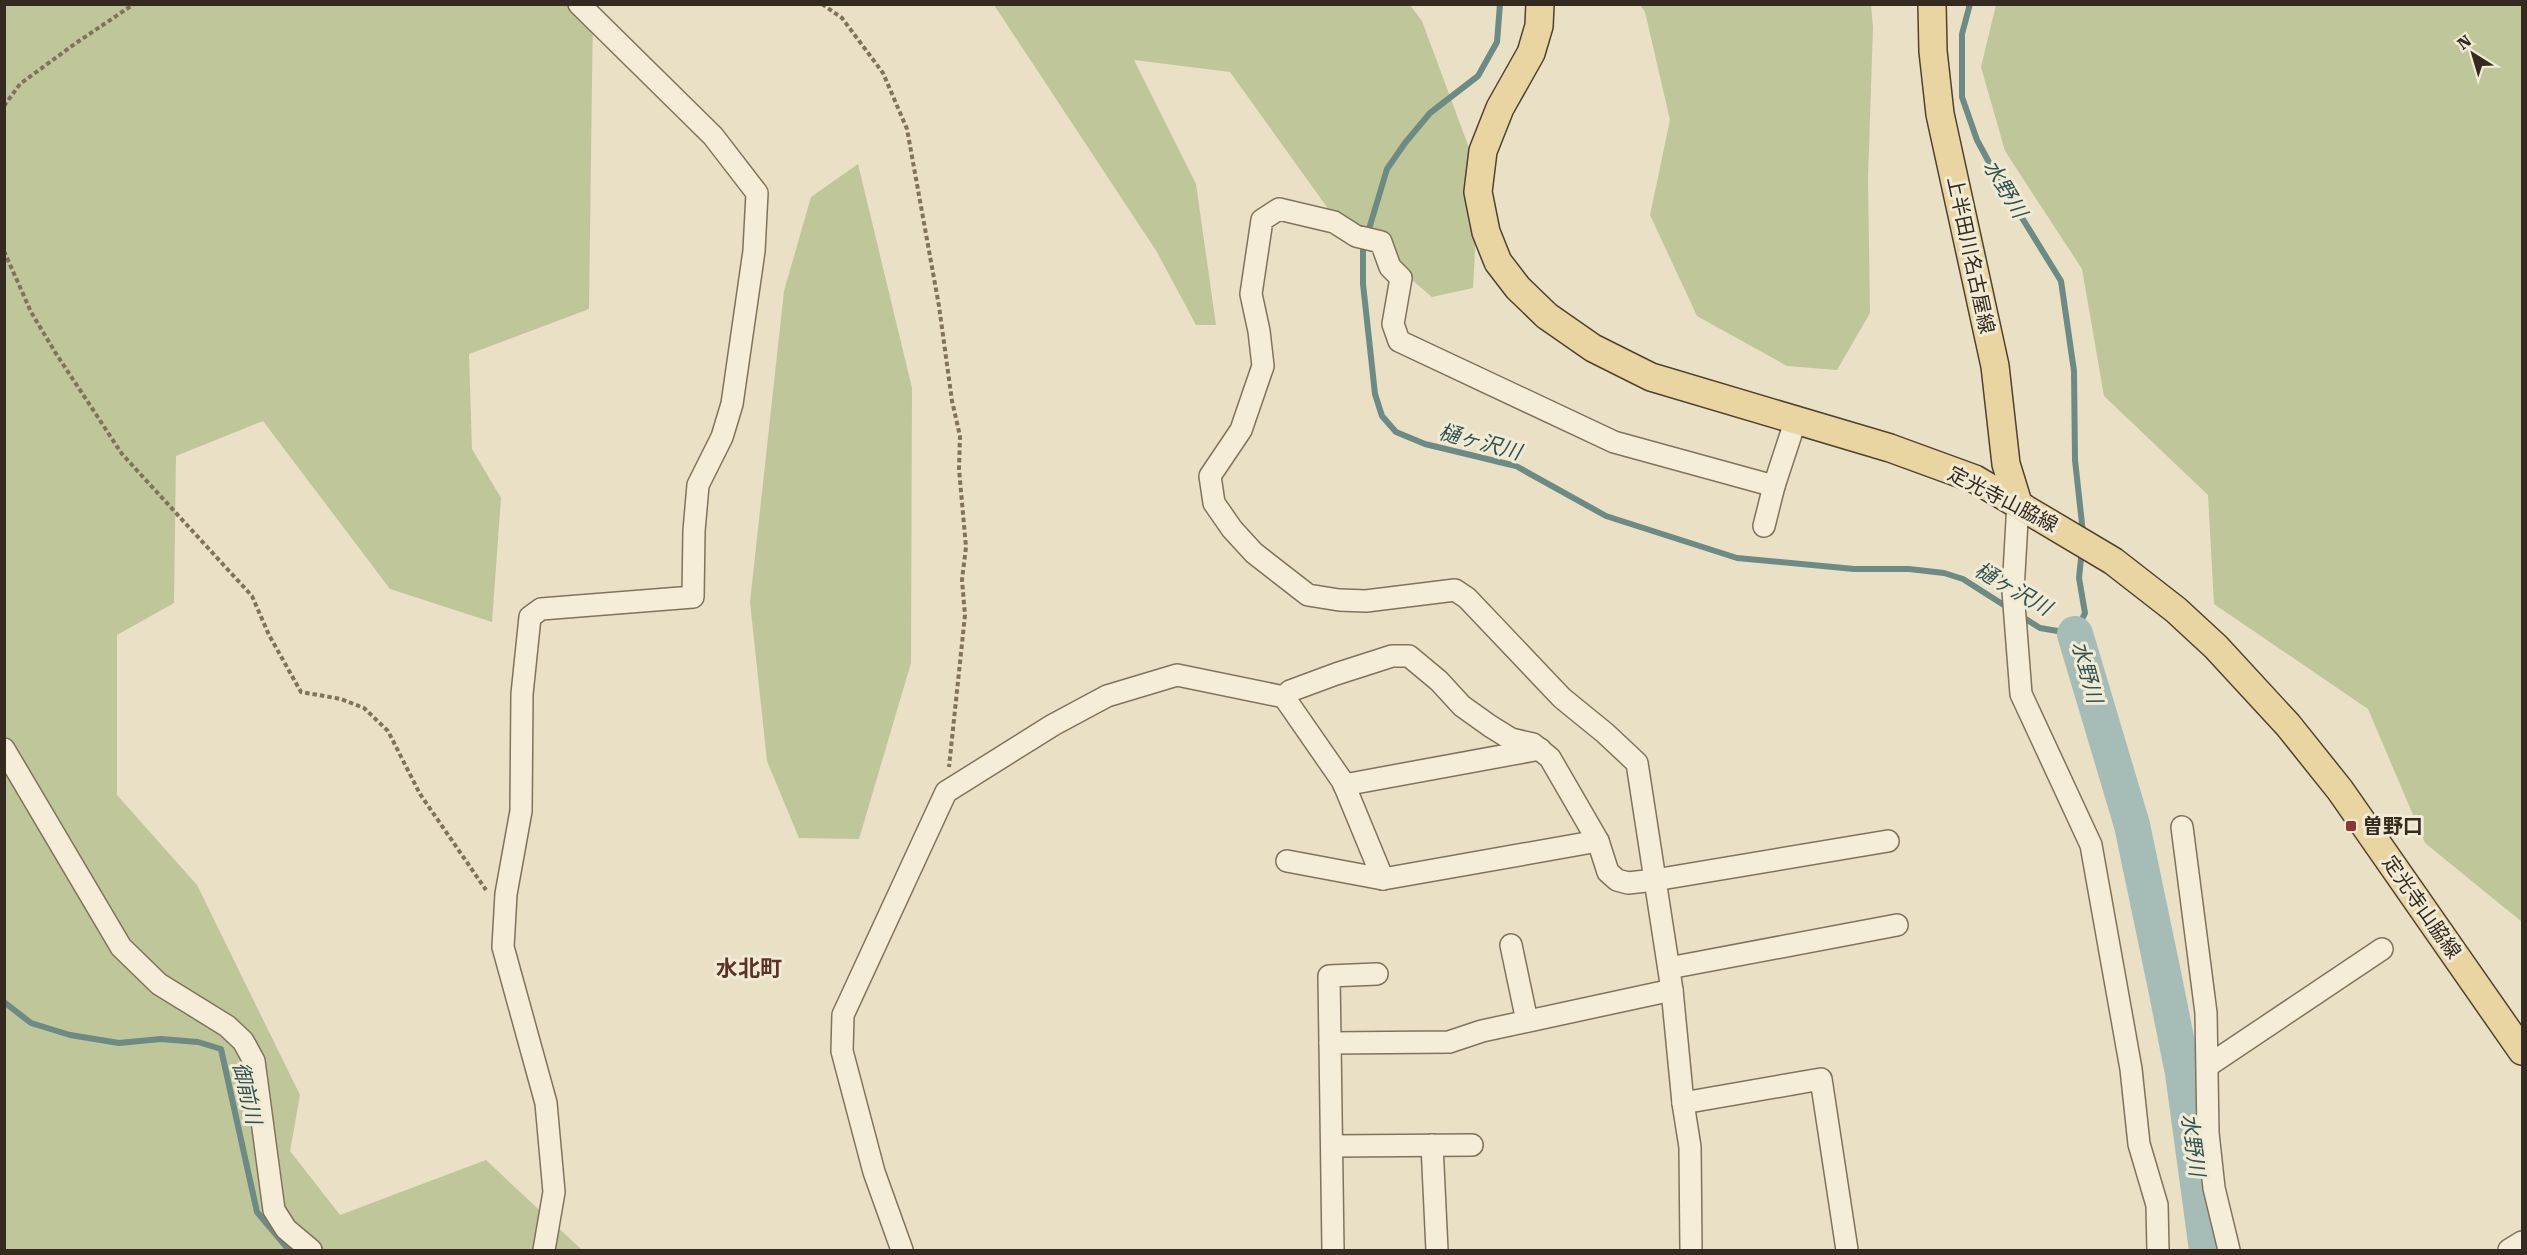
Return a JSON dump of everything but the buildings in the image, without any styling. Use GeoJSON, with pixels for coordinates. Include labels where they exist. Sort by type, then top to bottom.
{"type":"FeatureCollection","features":[{"type":"Feature","properties":{"kind":"main road","name":"定光寺山脇線"},"geometry":{"type":"LineString","coordinates":[[1540,4],[1539,26],[1531,53],[1500,108],[1483,151],[1478,192],[1486,232],[1498,262],[1518,288],[1547,316],[1593,348],[1651,377],[1890,448],[1975,479],[2113,561],[2175,610],[2216,647],[2288,725],[2340,790],[2523,1051]]}},
{"type":"Feature","properties":{"kind":"main road","name":"上半田川名古屋線"},"geometry":{"type":"LineString","coordinates":[[1932,4],[1933,51],[1940,114],[1995,366],[2006,464],[2018,503]]}},
{"type":"Feature","properties":{"kind":"street"},"geometry":{"type":"LineString","coordinates":[[544,1251],[554,1192],[546,1102],[504,947],[504,916],[521,811],[522,694],[530,617],[541,609],[693,597],[693,531],[698,485],[722,437],[732,404],[754,251],[757,193],[713,136],[579,4]]}},
{"type":"Feature","properties":{"kind":"street"},"geometry":{"type":"LineString","coordinates":[[1691,1251],[1690,1147],[1683,1103],[1669,968],[1637,763],[1562,698],[1467,598],[1455,590],[1366,601],[1308,595],[1254,554],[1232,529],[1214,503],[1210,476],[1242,430],[1263,366],[1259,331],[1251,294],[1262,220],[1279,209],[1334,222],[1356,236],[1381,242],[1390,267],[1401,278],[1393,324],[1399,341],[1614,442],[1774,486]]}},
{"type":"Feature","properties":{"kind":"street"},"geometry":{"type":"LineString","coordinates":[[1764,526],[1774,486],[1796,419]]}},
{"type":"Feature","properties":{"kind":"street"},"geometry":{"type":"LineString","coordinates":[[2018,503],[2013,591],[2021,694],[2091,845],[2131,1069],[2139,1144],[2157,1205],[2158,1251]]}},
{"type":"Feature","properties":{"kind":"street"},"geometry":{"type":"LineString","coordinates":[[1284,697],[1290,691],[1392,656],[1409,657],[1439,681],[1462,706],[1511,739],[1533,744],[1550,758],[1571,790],[1598,841],[1608,872],[1617,880],[1628,883],[1888,841]]}},
{"type":"Feature","properties":{"kind":"street"},"geometry":{"type":"LineString","coordinates":[[902,1251],[874,1172],[842,1051],[843,1015],[946,792],[1053,725],[1107,696],[1177,675],[1284,697],[1344,785],[1383,879]]}},
{"type":"Feature","properties":{"kind":"street"},"geometry":{"type":"LineString","coordinates":[[4,749],[121,947],[159,984],[226,1026],[243,1041],[254,1061],[274,1210],[286,1229],[311,1251]]}},
{"type":"Feature","properties":{"kind":"street"},"geometry":{"type":"LineString","coordinates":[[1344,785],[1540,749]]}},
{"type":"Feature","properties":{"kind":"street"},"geometry":{"type":"LineString","coordinates":[[2182,827],[2206,1013],[2209,1065],[2208,1133],[2214,1188],[2229,1251]]}},
{"type":"Feature","properties":{"kind":"street"},"geometry":{"type":"LineString","coordinates":[[1287,861],[1383,879],[1598,841]]}},
{"type":"Feature","properties":{"kind":"street"},"geometry":{"type":"LineString","coordinates":[[1669,968],[1897,925]]}},
{"type":"Feature","properties":{"kind":"street"},"geometry":{"type":"LineString","coordinates":[[1511,945],[1527,1022]]}},
{"type":"Feature","properties":{"kind":"street"},"geometry":{"type":"LineString","coordinates":[[2209,1065],[2382,949]]}},
{"type":"Feature","properties":{"kind":"street"},"geometry":{"type":"LineString","coordinates":[[1333,1251],[1329,976],[1377,974]]}},
{"type":"Feature","properties":{"kind":"street"},"geometry":{"type":"LineString","coordinates":[[1330,1043],[1449,1042],[1482,1031],[1672,990]]}},
{"type":"Feature","properties":{"kind":"street"},"geometry":{"type":"LineString","coordinates":[[1683,1103],[1821,1079],[1847,1251]]}},
{"type":"Feature","properties":{"kind":"street"},"geometry":{"type":"LineString","coordinates":[[1332,1146],[1472,1145]]}},
{"type":"Feature","properties":{"kind":"street"},"geometry":{"type":"LineString","coordinates":[[1432,1146],[1437,1251]]}},
{"type":"Feature","properties":{"kind":"street"},"geometry":{"type":"LineString","coordinates":[[2509,1251],[2523,1242]]}},
{"type":"Feature","properties":{"kind":"path"},"geometry":{"type":"LineString","coordinates":[[4,106],[20,84],[135,4]]}},
{"type":"Feature","properties":{"kind":"path"},"geometry":{"type":"LineString","coordinates":[[822,4],[842,18],[883,73],[907,129],[939,306],[952,401],[960,436],[959,469],[966,548],[962,580],[965,615],[946,792]]}},
{"type":"Feature","properties":{"kind":"path"},"geometry":{"type":"LineString","coordinates":[[4,251],[31,312],[122,454],[252,596],[269,635],[301,692],[341,699],[364,708],[388,731],[420,794],[504,916]]}},
{"type":"Feature","properties":{"kind":"green space"},"geometry":{"type":"Polygon","coordinates":[[[5,5],[593,5],[589,309],[469,354],[472,449],[501,498],[492,622],[390,589],[263,421],[176,456],[174,603],[117,635],[117,795],[197,885],[300,1095],[290,1151],[340,1215],[486,1160],[582,1250],[5,1250],[5,5]]]}},
{"type":"Feature","properties":{"kind":"green space"},"geometry":{"type":"Polygon","coordinates":[[[994,5],[1410,5],[1422,21],[1479,175],[1473,288],[1432,297],[1329,210],[1230,72],[1134,60],[1196,184],[1216,325],[1196,325],[1157,252],[994,5]]]}},
{"type":"Feature","properties":{"kind":"green space"},"geometry":{"type":"Polygon","coordinates":[[[1640,5],[1871,5],[1873,27],[1868,179],[1870,313],[1837,370],[1787,366],[1697,316],[1650,215],[1670,120],[1645,12],[1640,5]]]}},
{"type":"Feature","properties":{"kind":"green space"},"geometry":{"type":"Polygon","coordinates":[[[1996,5],[2522,5],[2522,922],[2425,843],[2368,709],[2214,604],[2208,495],[2104,396],[2082,269],[2005,151],[1981,67],[1996,5]]]}},
{"type":"Feature","properties":{"kind":"green space"},"geometry":{"type":"Polygon","coordinates":[[[858,164],[912,388],[911,663],[859,839],[799,838],[767,761],[750,602],[784,291],[811,197],[858,164]]]}},
{"type":"Feature","properties":{"kind":"waterway","name":"樋ヶ沢川"},"geometry":{"type":"LineString","coordinates":[[1500,4],[1497,42],[1478,76],[1430,113],[1387,169],[1363,249],[1363,284],[1375,394],[1382,416],[1396,432],[1425,444],[1516,466],[1606,516],[1737,558],[1854,569],[1909,569],[1944,573],[1963,579],[2010,609]]}},
{"type":"Feature","properties":{"kind":"waterway","name":"水野川"},"geometry":{"type":"LineString","coordinates":[[1970,4],[1962,34],[1962,97],[1977,140],[1998,179],[2061,281],[2074,371],[2075,460],[2083,533]]}},
{"type":"Feature","properties":{"kind":"waterway","name":"水野川"},"geometry":{"type":"LineString","coordinates":[[2021,616],[2040,628],[2075,634],[2085,613],[2079,578],[2082,549]]}},
{"type":"Feature","properties":{"kind":"waterway","name":"水野川"},"geometry":{"type":"LineString","coordinates":[[2075,634],[2132,825],[2183,1073],[2207,1250]]}},
{"type":"Feature","properties":{"kind":"waterway","name":"御前川"},"geometry":{"type":"LineString","coordinates":[[4,1002],[31,1023],[70,1035],[119,1043],[161,1039],[198,1042],[221,1049],[257,1212],[289,1250]]}},
{"type":"Feature","properties":{"kind":"place","name":"曽野口"},"geometry":{"type":"Point","coordinates":[2351,826]}},
{"type":"Feature","properties":{"kind":"district","name":"水北町"},"geometry":{"type":"Point","coordinates":[749,968]}}]}
